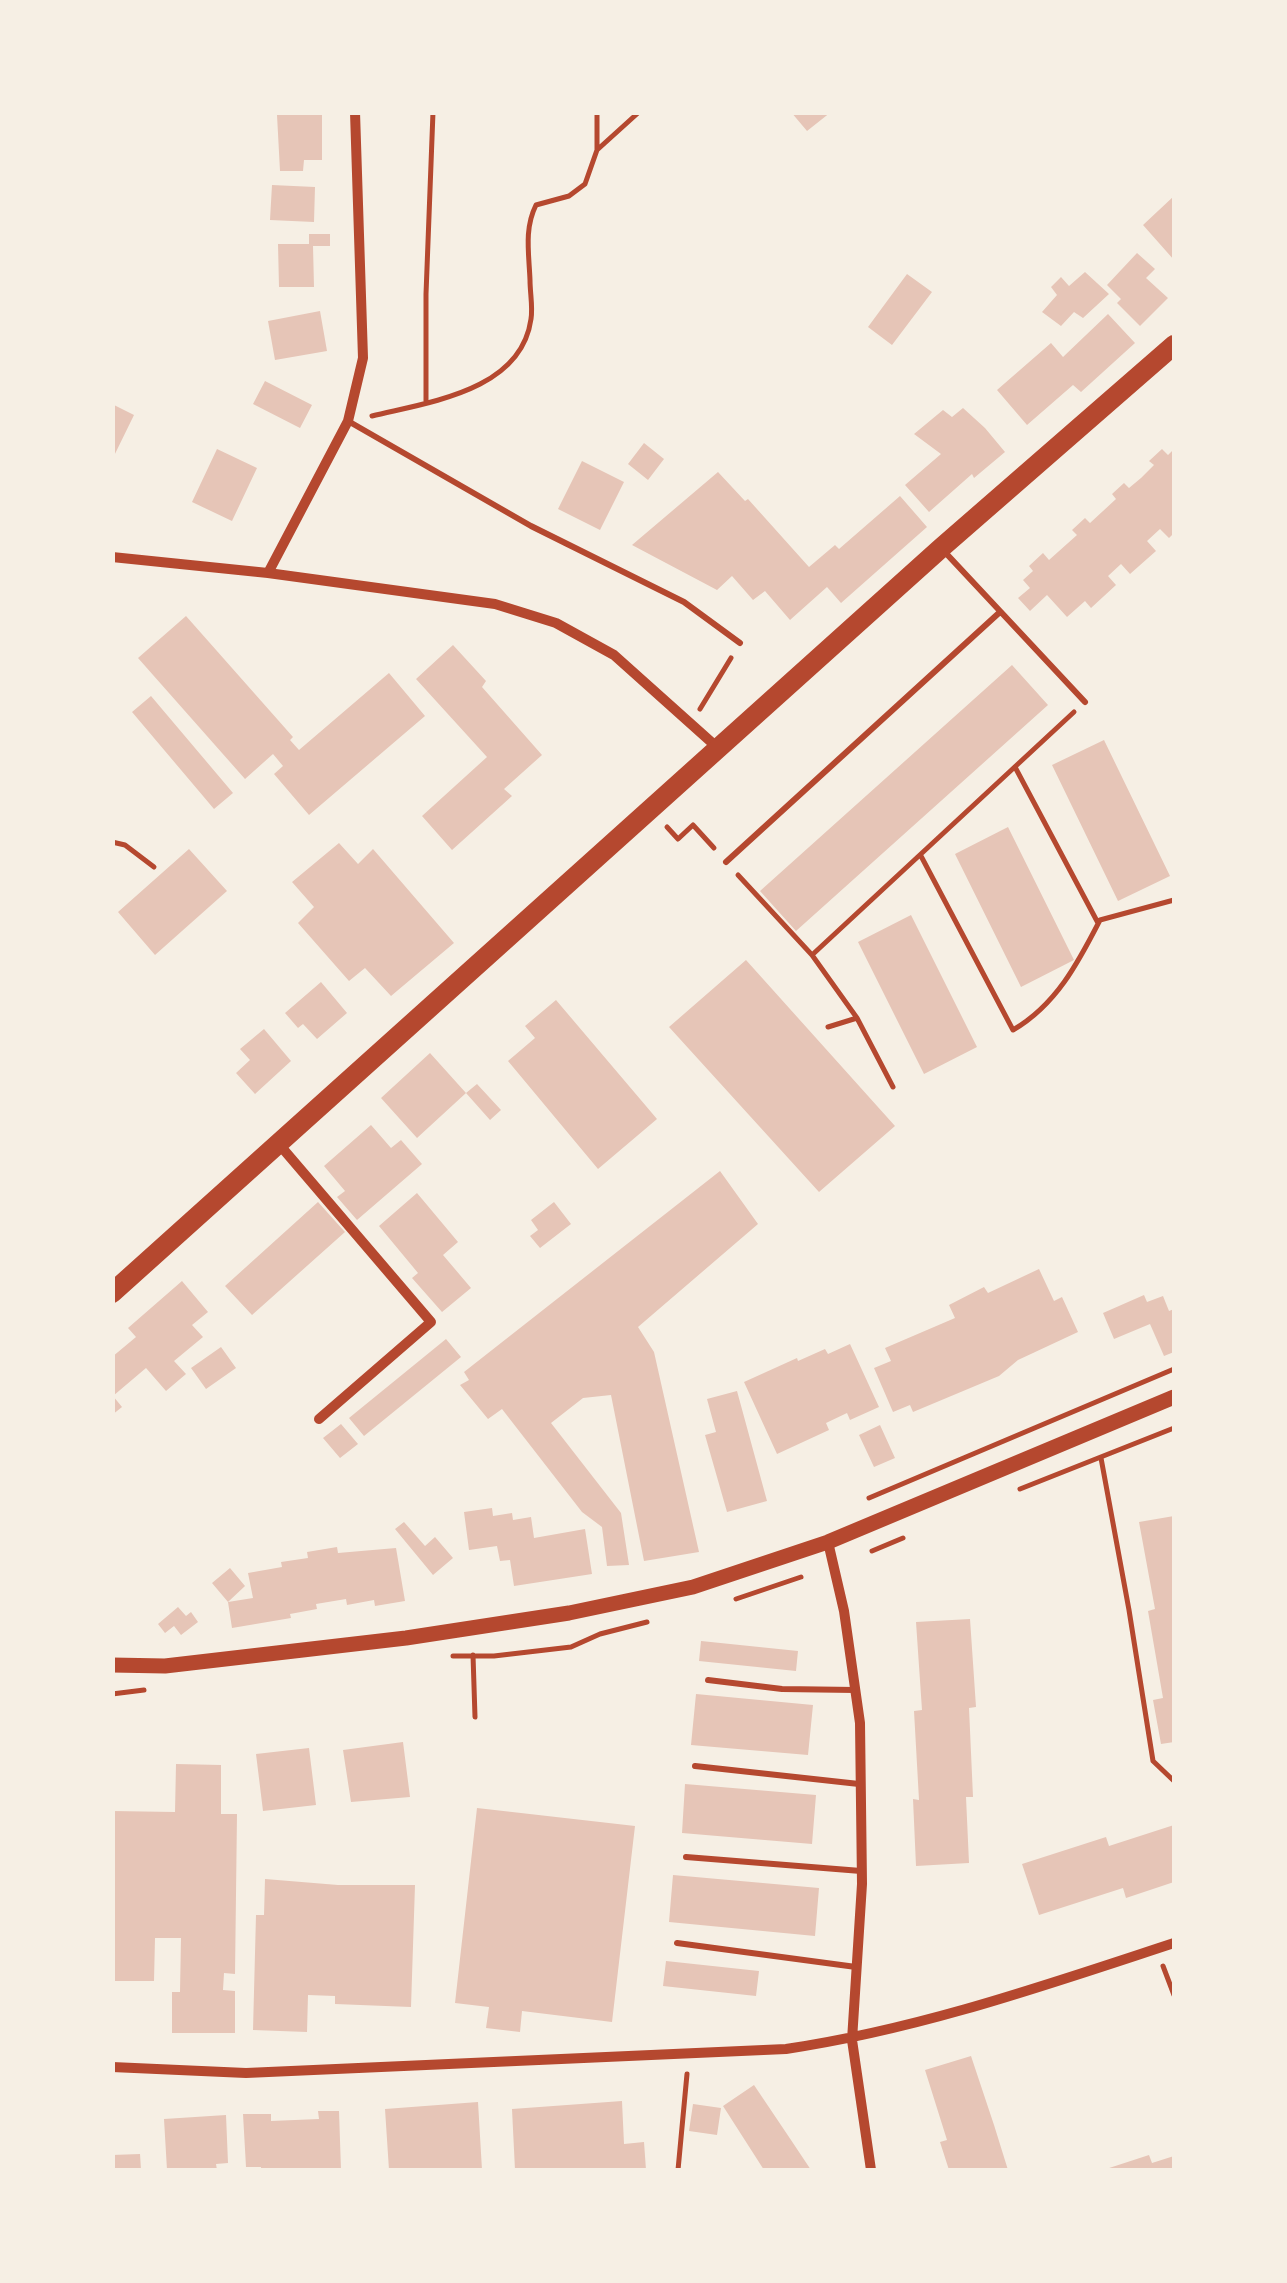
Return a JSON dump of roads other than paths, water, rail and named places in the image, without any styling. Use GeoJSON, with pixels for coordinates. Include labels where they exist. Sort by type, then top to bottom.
{"type":"FeatureCollection","features":[{"type":"Feature","properties":{"kind":"main road"},"geometry":{"type":"LineString","coordinates":[[112,1293],[941,548],[1174,346]]}},
{"type":"Feature","properties":{"kind":"street"},"geometry":{"type":"LineString","coordinates":[[268,573],[348,421],[362,358],[355,112]]}},
{"type":"Feature","properties":{"kind":"street"},"geometry":{"type":"LineString","coordinates":[[112,557],[268,573],[495,604],[556,623],[614,655],[720,750]]}},
{"type":"Feature","properties":{"kind":"street"},"geometry":{"type":"LineString","coordinates":[[278,1143],[432,1322],[319,1419]]}},
{"type":"Feature","properties":{"kind":"street"},"geometry":{"type":"LineString","coordinates":[[112,1666],[165,1666],[406,1638],[569,1614],[693,1587],[828,1542],[1174,1398]]}},
{"type":"Feature","properties":{"kind":"street"},"geometry":{"type":"LineString","coordinates":[[828,1542],[844,1611],[860,1723],[862,1871],[852,2040],[871,2170]]}},
{"type":"Feature","properties":{"kind":"street"},"geometry":{"type":"LineString","coordinates":[[112,2067],[246,2073],[786,2050],[852,2040],[950,2016],[1174,1943]]}},
{"type":"Feature","properties":{"kind":"lane"},"geometry":{"type":"LineString","coordinates":[[348,421],[532,526],[684,602],[740,643]]}},
{"type":"Feature","properties":{"kind":"lane"},"geometry":{"type":"LineString","coordinates":[[941,548],[1086,702]]}},
{"type":"Feature","properties":{"kind":"lane"},"geometry":{"type":"LineString","coordinates":[[726,862],[1000,612]]}},
{"type":"Feature","properties":{"kind":"lane"},"geometry":{"type":"LineString","coordinates":[[708,1680],[782,1690],[855,1690]]}},
{"type":"Feature","properties":{"kind":"lane"},"geometry":{"type":"LineString","coordinates":[[695,1766],[861,1784]]}},
{"type":"Feature","properties":{"kind":"lane"},"geometry":{"type":"LineString","coordinates":[[686,1857],[862,1871]]}},
{"type":"Feature","properties":{"kind":"lane"},"geometry":{"type":"LineString","coordinates":[[677,1943],[856,1966]]}}]}
